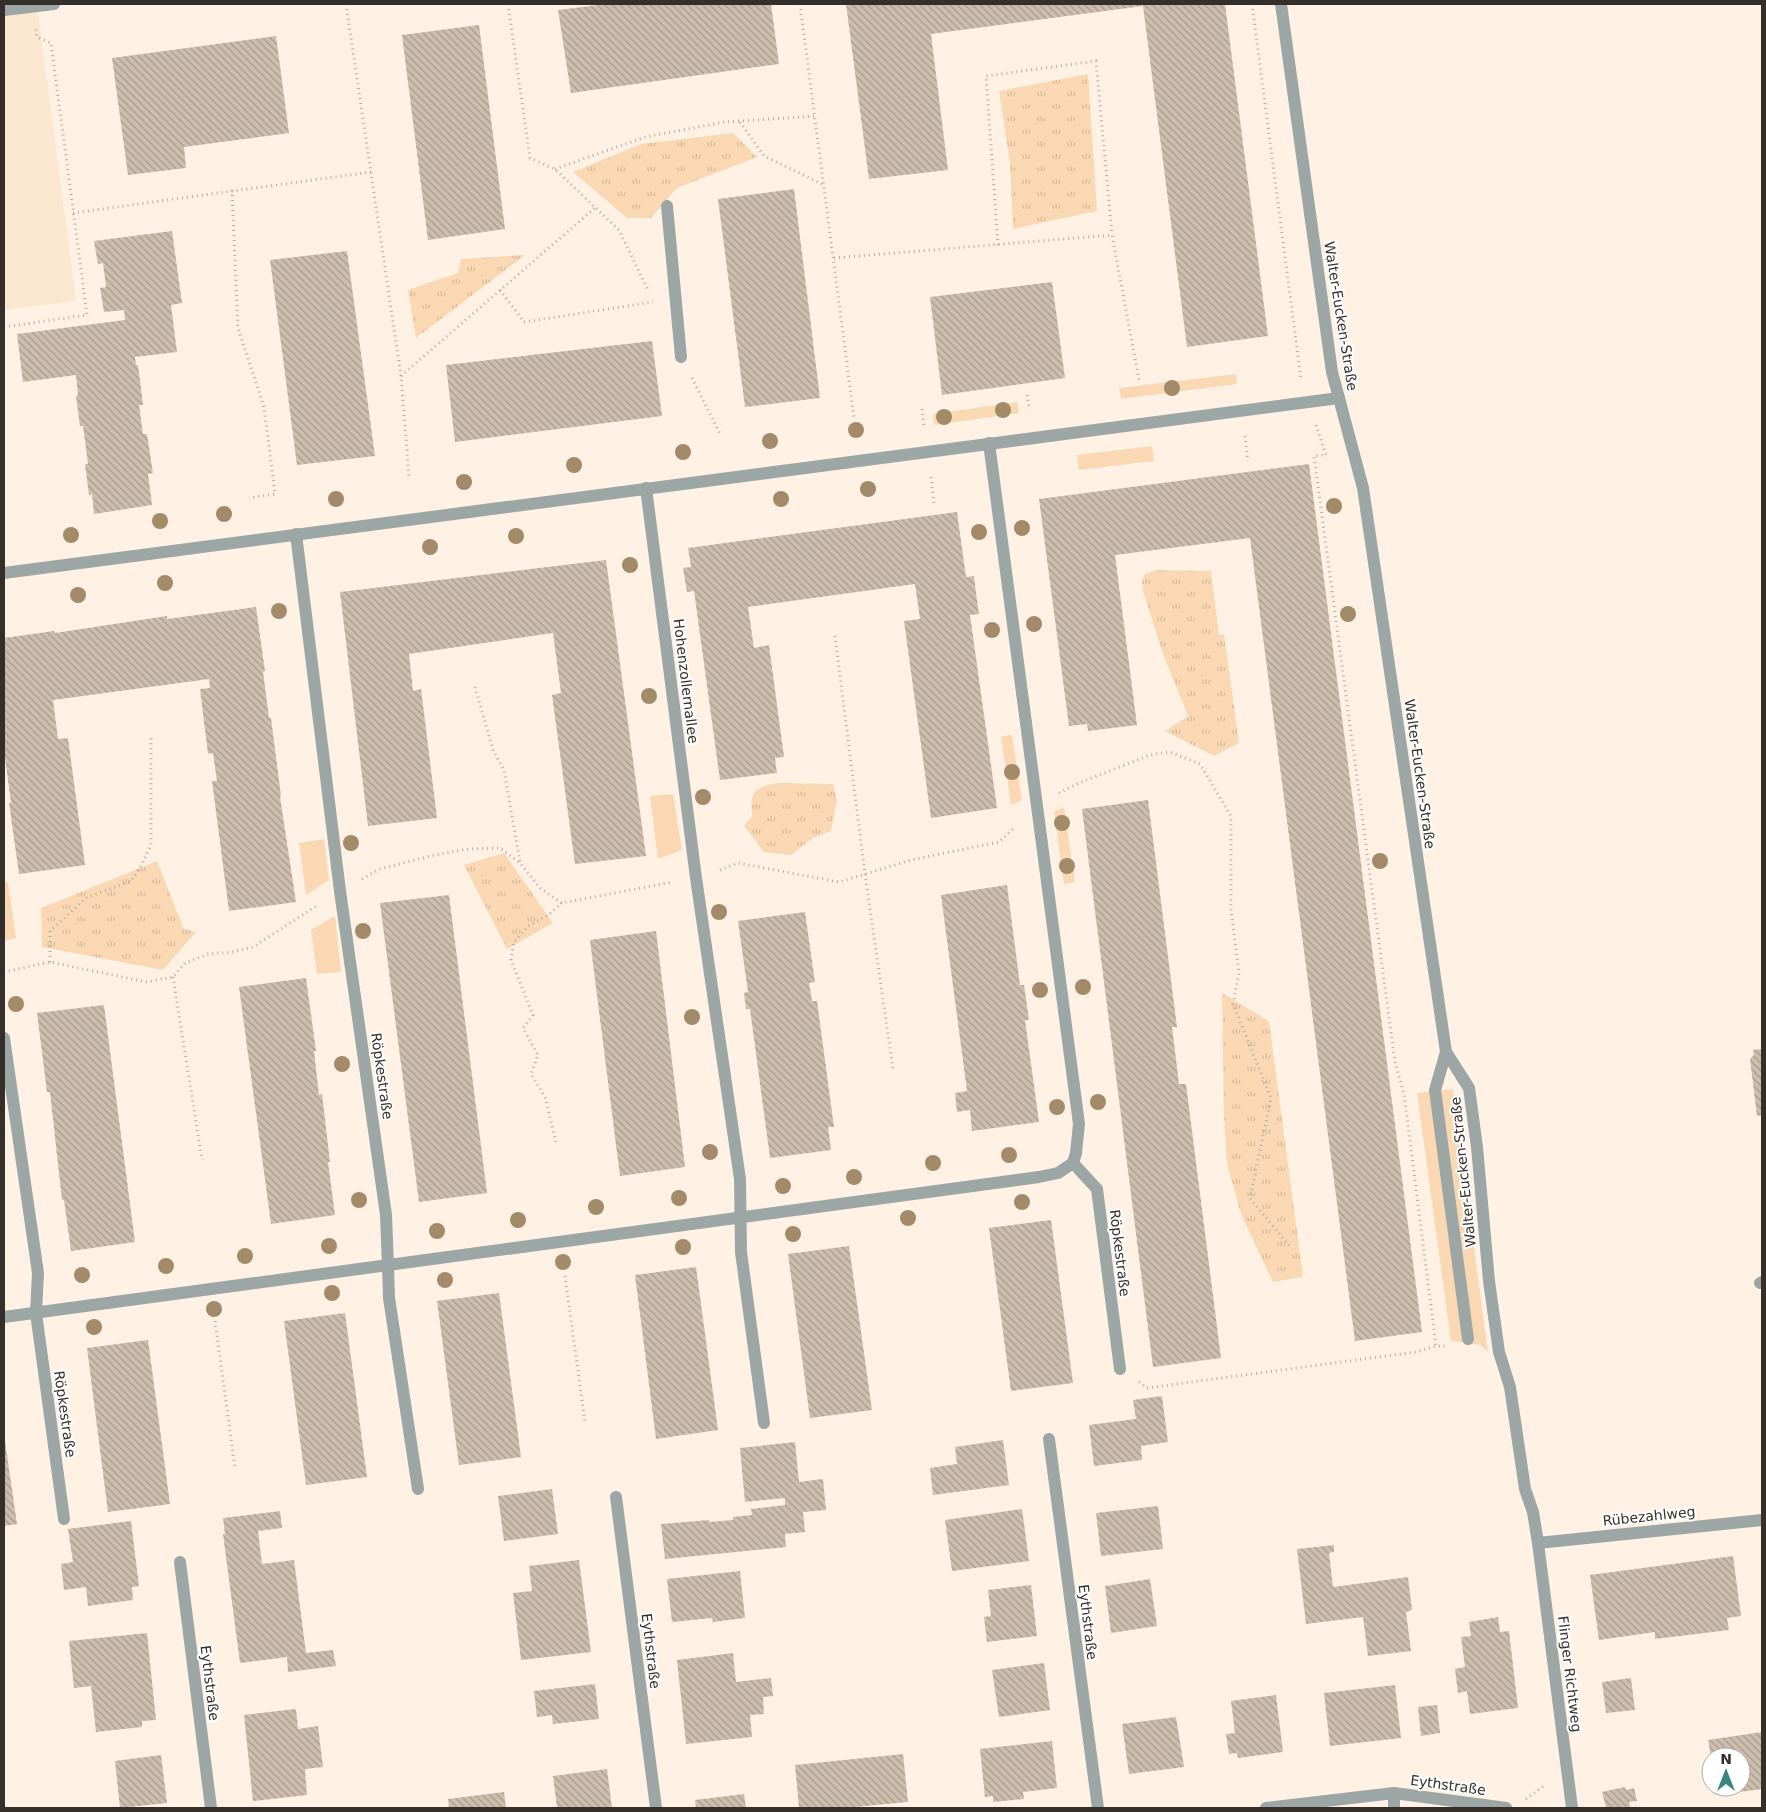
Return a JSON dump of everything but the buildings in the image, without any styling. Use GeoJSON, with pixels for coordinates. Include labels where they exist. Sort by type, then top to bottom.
{"type":"FeatureCollection","features":[{"type":"Feature","properties":{"kind":"street"},"geometry":{"type":"LineString","coordinates":[[4,10],[54,4]]}},
{"type":"Feature","properties":{"kind":"street","name":"Walter-Eucken-Straße"},"geometry":{"type":"LineString","coordinates":[[1282,4],[1332,372],[1363,488],[1446,1052],[1469,1088],[1478,1147],[1489,1281],[1500,1352],[1510,1388],[1525,1489],[1533,1512],[1538,1543]]}},
{"type":"Feature","properties":{"kind":"street"},"geometry":{"type":"LineString","coordinates":[[667,206],[681,357]]}},
{"type":"Feature","properties":{"kind":"street"},"geometry":{"type":"LineString","coordinates":[[4,573],[1339,398]]}},
{"type":"Feature","properties":{"kind":"street"},"geometry":{"type":"LineString","coordinates":[[4,1317],[740,1219],[1038,1177],[1058,1173],[1073,1163],[1079,1124],[989,443]]}},
{"type":"Feature","properties":{"kind":"street","name":"Hohenzollernallee"},"geometry":{"type":"LineString","coordinates":[[646,488],[696,878],[739,1174],[740,1219]]}},
{"type":"Feature","properties":{"kind":"street","name":"Röpkestraße"},"geometry":{"type":"LineString","coordinates":[[296,534],[340,890],[386,1215],[389,1298],[418,1489]]}},
{"type":"Feature","properties":{"kind":"street","name":"Röpkestraße"},"geometry":{"type":"LineString","coordinates":[[4,1038],[38,1273],[36,1313],[64,1519]]}},
{"type":"Feature","properties":{"kind":"street"},"geometry":{"type":"LineString","coordinates":[[1446,1052],[1435,1090],[1468,1339]]}},
{"type":"Feature","properties":{"kind":"street","name":"Röpkestraße"},"geometry":{"type":"LineString","coordinates":[[1073,1163],[1097,1189],[1120,1369]]}},
{"type":"Feature","properties":{"kind":"street"},"geometry":{"type":"LineString","coordinates":[[740,1219],[741,1252],[764,1423]]}},
{"type":"Feature","properties":{"kind":"street","name":"Eythstraße"},"geometry":{"type":"LineString","coordinates":[[1049,1439],[1098,1808]]}},
{"type":"Feature","properties":{"kind":"street","name":"Eythstraße"},"geometry":{"type":"LineString","coordinates":[[616,1497],[656,1808]]}},
{"type":"Feature","properties":{"kind":"street","name":"Rübezahlweg"},"geometry":{"type":"LineString","coordinates":[[1538,1543],[1762,1520]]}},
{"type":"Feature","properties":{"kind":"street","name":"Flinger Richtweg"},"geometry":{"type":"LineString","coordinates":[[1538,1543],[1572,1808]]}},
{"type":"Feature","properties":{"kind":"street","name":"Eythstraße"},"geometry":{"type":"LineString","coordinates":[[180,1562],[211,1808]]}},
{"type":"Feature","properties":{"kind":"street"},"geometry":{"type":"LineString","coordinates":[[1394,1793],[1394,1808]]}},
{"type":"Feature","properties":{"kind":"street","name":"Eythstraße"},"geometry":{"type":"LineString","coordinates":[[1266,1808],[1394,1793],[1506,1808]]}},
{"type":"Feature","properties":{"kind":"path"},"geometry":{"type":"LineString","coordinates":[[346,4],[401,376],[409,478]]}},
{"type":"Feature","properties":{"kind":"path"},"geometry":{"type":"LineString","coordinates":[[508,4],[530,158],[554,169],[619,230],[658,310]]}},
{"type":"Feature","properties":{"kind":"path"},"geometry":{"type":"LineString","coordinates":[[800,4],[854,418]]}},
{"type":"Feature","properties":{"kind":"path"},"geometry":{"type":"LineString","coordinates":[[1252,4],[1300,376]]}},
{"type":"Feature","properties":{"kind":"path"},"geometry":{"type":"LineString","coordinates":[[4,327],[87,315],[51,43],[37,37],[34,6]]}},
{"type":"Feature","properties":{"kind":"path"},"geometry":{"type":"LineString","coordinates":[[998,245],[986,76],[1096,61],[1112,235],[1139,380]]}},
{"type":"Feature","properties":{"kind":"path"},"geometry":{"type":"LineString","coordinates":[[554,169],[645,137],[739,121],[815,116]]}},
{"type":"Feature","properties":{"kind":"path"},"geometry":{"type":"LineString","coordinates":[[739,121],[764,156],[825,186]]}},
{"type":"Feature","properties":{"kind":"path"},"geometry":{"type":"LineString","coordinates":[[73,213],[371,172]]}},
{"type":"Feature","properties":{"kind":"path"},"geometry":{"type":"LineString","coordinates":[[232,190],[238,328],[264,407],[275,494],[249,498]]}},
{"type":"Feature","properties":{"kind":"path"},"geometry":{"type":"LineString","coordinates":[[401,376],[595,208]]}},
{"type":"Feature","properties":{"kind":"path"},"geometry":{"type":"LineString","coordinates":[[834,258],[1112,235]]}},
{"type":"Feature","properties":{"kind":"path"},"geometry":{"type":"LineString","coordinates":[[500,290],[524,322],[654,302]]}},
{"type":"Feature","properties":{"kind":"path"},"geometry":{"type":"LineString","coordinates":[[681,357],[721,436]]}},
{"type":"Feature","properties":{"kind":"path"},"geometry":{"type":"LineString","coordinates":[[1027,395],[1030,410]]}},
{"type":"Feature","properties":{"kind":"path"},"geometry":{"type":"LineString","coordinates":[[922,409],[924,427]]}},
{"type":"Feature","properties":{"kind":"path"},"geometry":{"type":"LineString","coordinates":[[1244,435],[1248,461]]}},
{"type":"Feature","properties":{"kind":"path"},"geometry":{"type":"LineString","coordinates":[[1326,454],[1314,456],[1315,465],[1394,1062],[1404,1094],[1436,1346]]}},
{"type":"Feature","properties":{"kind":"path"},"geometry":{"type":"LineString","coordinates":[[930,475],[934,503]]}},
{"type":"Feature","properties":{"kind":"path"},"geometry":{"type":"LineString","coordinates":[[836,636],[865,874],[893,1069]]}},
{"type":"Feature","properties":{"kind":"path"},"geometry":{"type":"LineString","coordinates":[[475,687],[493,750],[504,770],[520,863]]}},
{"type":"Feature","properties":{"kind":"path"},"geometry":{"type":"LineString","coordinates":[[50,962],[50,931],[86,898],[131,881],[151,845],[151,738]]}},
{"type":"Feature","properties":{"kind":"path"},"geometry":{"type":"LineString","coordinates":[[556,1142],[545,1097],[532,1074],[538,1055],[523,1028],[532,1015],[510,960],[514,942],[528,926],[548,915],[562,903]]}},
{"type":"Feature","properties":{"kind":"path"},"geometry":{"type":"LineString","coordinates":[[173,977],[202,1160]]}},
{"type":"Feature","properties":{"kind":"path"},"geometry":{"type":"LineString","coordinates":[[1233,1004],[1271,1098],[1250,1198],[1290,1247]]}},
{"type":"Feature","properties":{"kind":"path"},"geometry":{"type":"LineString","coordinates":[[565,1276],[585,1422]]}},
{"type":"Feature","properties":{"kind":"path"},"geometry":{"type":"LineString","coordinates":[[215,1321],[235,1468]]}},
{"type":"Feature","properties":{"kind":"path"},"geometry":{"type":"LineString","coordinates":[[1120,1369],[1148,1388],[1416,1352],[1436,1346],[1450,1346]]}},
{"type":"Feature","properties":{"kind":"shaded area"},"geometry":{"type":"Polygon","coordinates":[[[4,4],[37,4],[76,301],[4,310],[4,4]]]}},
{"type":"Feature","properties":{"kind":"green space"},"geometry":{"type":"Polygon","coordinates":[[[1088,74],[1097,211],[1013,229],[1010,164],[999,91],[1088,74]]]}},
{"type":"Feature","properties":{"kind":"green space"},"geometry":{"type":"Polygon","coordinates":[[[733,133],[757,157],[677,188],[651,218],[627,218],[573,172],[641,144],[733,133]]]}},
{"type":"Feature","properties":{"kind":"green space"},"geometry":{"type":"Polygon","coordinates":[[[525,255],[416,338],[408,290],[458,273],[461,259],[525,255]]]}},
{"type":"Feature","properties":{"kind":"green space"},"geometry":{"type":"Polygon","coordinates":[[[1236,374],[1237,384],[1121,399],[1119,388],[1236,374]]]}},
{"type":"Feature","properties":{"kind":"green space"},"geometry":{"type":"Polygon","coordinates":[[[1017,402],[1019,413],[934,425],[933,414],[1017,402]]]}},
{"type":"Feature","properties":{"kind":"green space"},"geometry":{"type":"Polygon","coordinates":[[[1152,446],[1154,461],[1079,470],[1077,455],[1152,446]]]}},
{"type":"Feature","properties":{"kind":"green space"},"geometry":{"type":"Polygon","coordinates":[[[1158,570],[1211,571],[1219,635],[1224,634],[1239,743],[1214,756],[1165,731],[1188,716],[1163,654],[1143,591],[1142,581],[1145,574],[1158,570]]]}},
{"type":"Feature","properties":{"kind":"green space"},"geometry":{"type":"Polygon","coordinates":[[[1012,735],[1022,800],[1011,805],[1001,736],[1012,735]]]}},
{"type":"Feature","properties":{"kind":"green space"},"geometry":{"type":"Polygon","coordinates":[[[776,783],[833,784],[837,801],[831,831],[813,838],[791,855],[764,852],[744,826],[752,816],[752,801],[755,792],[762,787],[776,783]]]}},
{"type":"Feature","properties":{"kind":"green space"},"geometry":{"type":"Polygon","coordinates":[[[673,794],[682,850],[658,859],[650,796],[673,794]]]}},
{"type":"Feature","properties":{"kind":"green space"},"geometry":{"type":"Polygon","coordinates":[[[1064,807],[1075,882],[1064,884],[1054,812],[1064,807]]]}},
{"type":"Feature","properties":{"kind":"green space"},"geometry":{"type":"Polygon","coordinates":[[[324,839],[329,880],[306,895],[299,843],[324,839]]]}},
{"type":"Feature","properties":{"kind":"green space"},"geometry":{"type":"Polygon","coordinates":[[[504,853],[553,923],[507,949],[464,865],[504,853]]]}},
{"type":"Feature","properties":{"kind":"green space"},"geometry":{"type":"Polygon","coordinates":[[[157,861],[184,929],[196,932],[163,970],[42,947],[41,908],[157,861]]]}},
{"type":"Feature","properties":{"kind":"green space"},"geometry":{"type":"Polygon","coordinates":[[[4,882],[8,882],[16,938],[4,941],[4,882]]]}},
{"type":"Feature","properties":{"kind":"green space"},"geometry":{"type":"Polygon","coordinates":[[[335,916],[341,972],[317,974],[311,930],[335,916]]]}},
{"type":"Feature","properties":{"kind":"green space"},"geometry":{"type":"Polygon","coordinates":[[[1222,993],[1269,1021],[1303,1277],[1273,1282],[1241,1214],[1227,1164],[1224,1116],[1222,993]]]}},
{"type":"Feature","properties":{"kind":"green space"},"geometry":{"type":"Polygon","coordinates":[[[1453,1089],[1488,1352],[1480,1345],[1451,1341],[1417,1093],[1453,1089]]]}}]}
